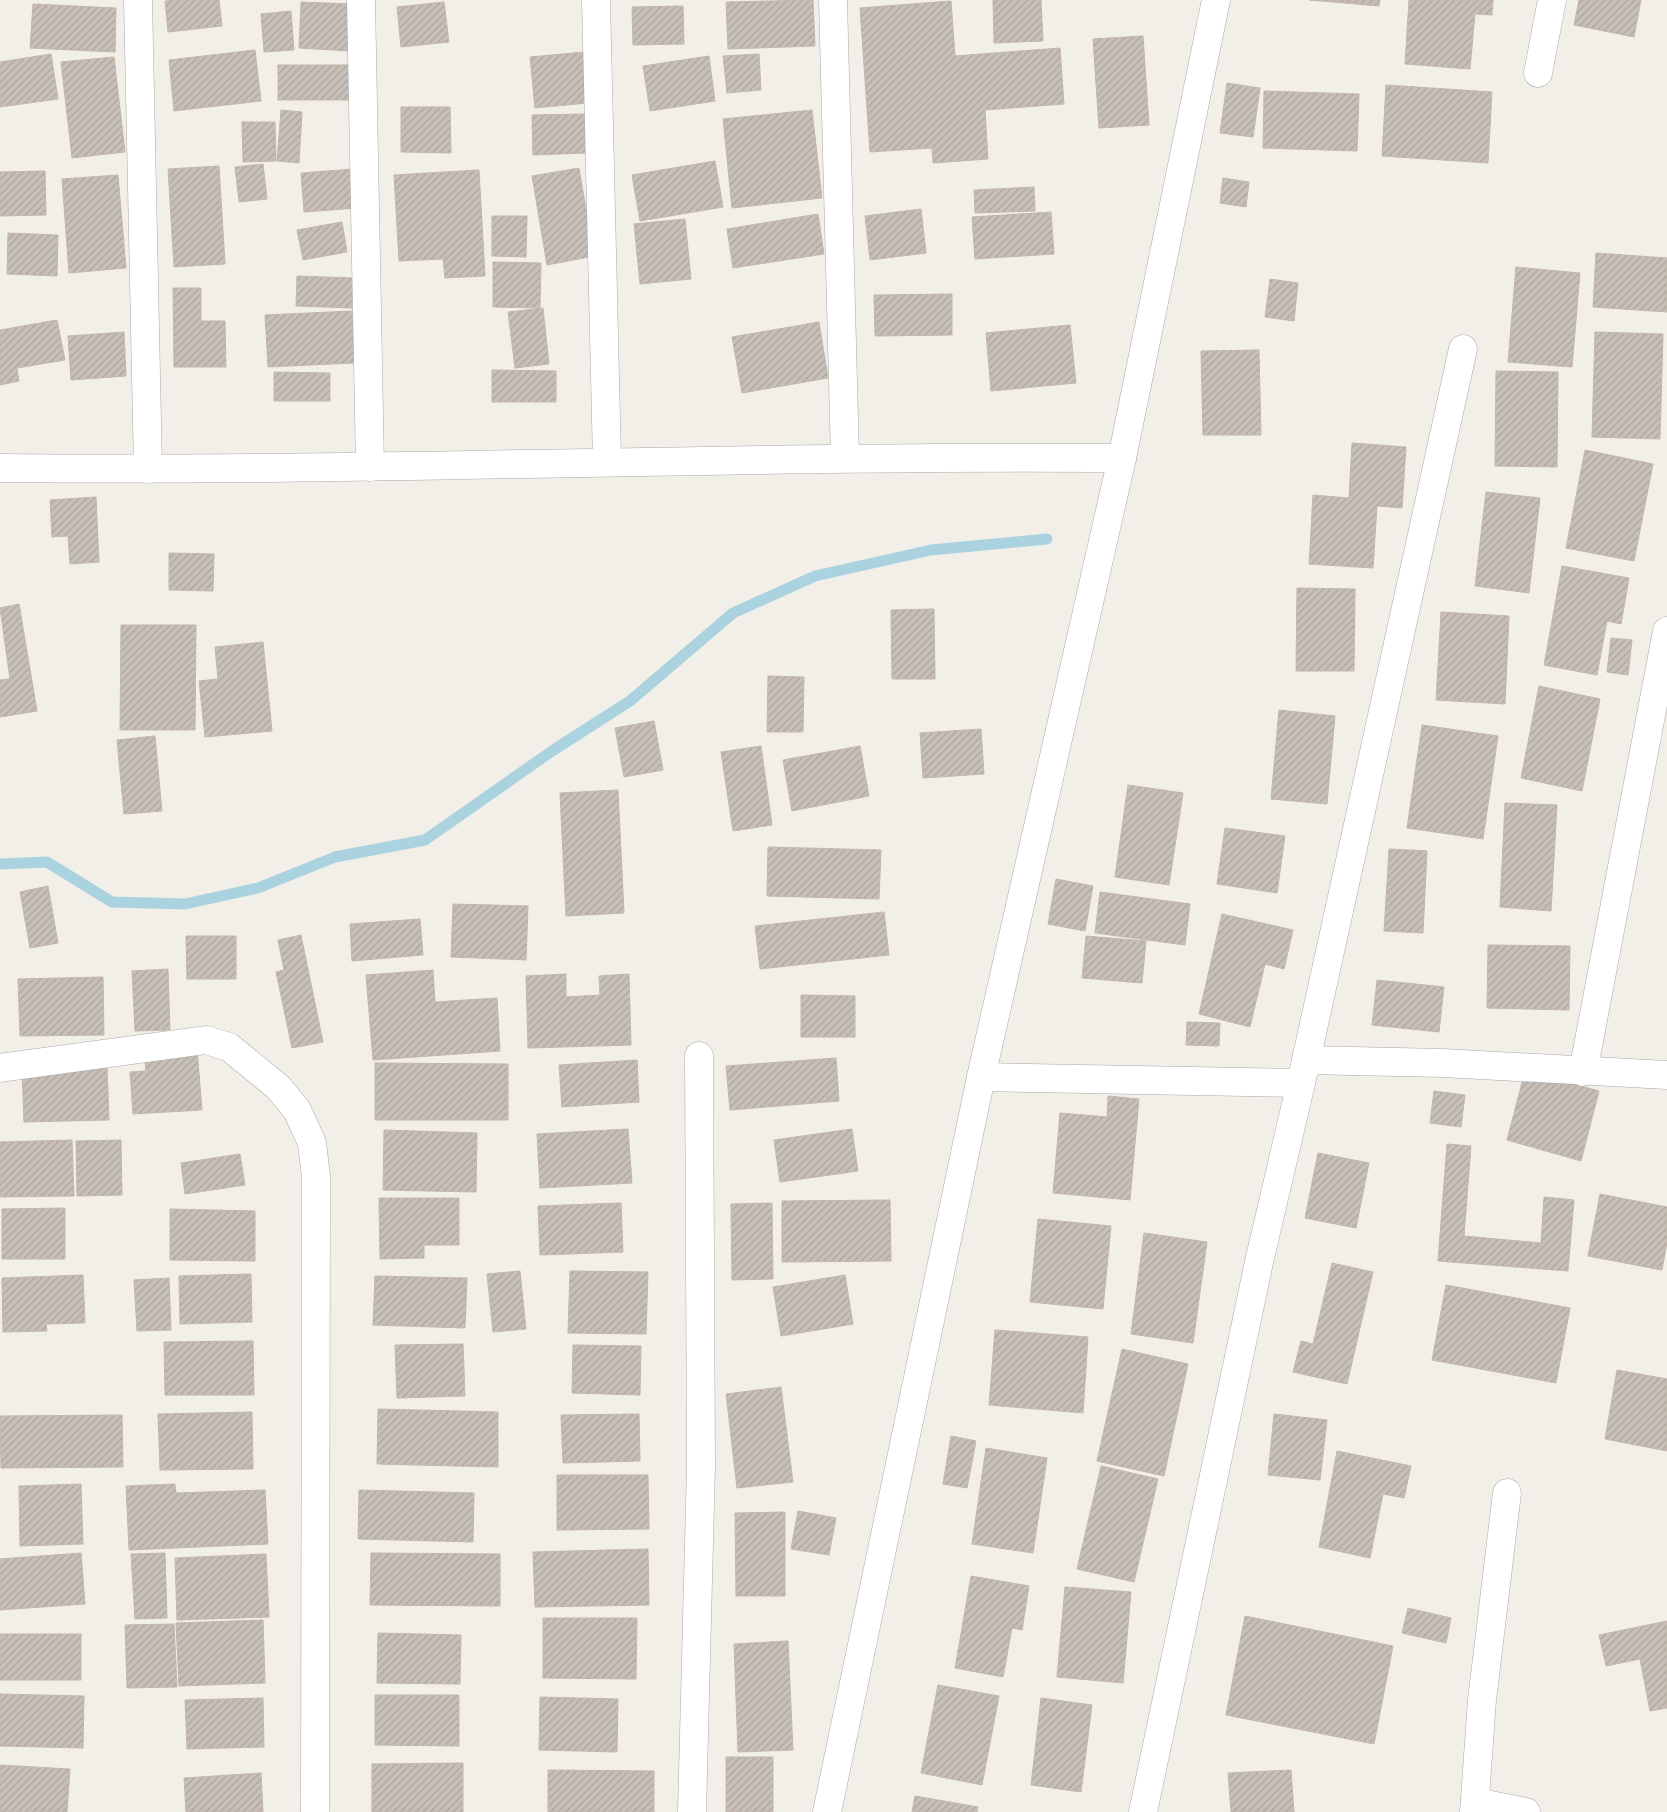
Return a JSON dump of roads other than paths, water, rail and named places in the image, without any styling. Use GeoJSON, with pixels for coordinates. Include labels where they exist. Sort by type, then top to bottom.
{"type":"FeatureCollection","features":[{"type":"Feature","properties":{"kind":"street"},"geometry":{"type":"LineString","coordinates":[[138,0],[148,469]]}},
{"type":"Feature","properties":{"kind":"street"},"geometry":{"type":"LineString","coordinates":[[361,0],[370,467]]}},
{"type":"Feature","properties":{"kind":"street"},"geometry":{"type":"LineString","coordinates":[[596,0],[607,461]]}},
{"type":"Feature","properties":{"kind":"street"},"geometry":{"type":"LineString","coordinates":[[833,0],[845,458]]}},
{"type":"Feature","properties":{"kind":"street"},"geometry":{"type":"LineString","coordinates":[[827,1812],[982,1077],[1122,458],[1216,0]]}},
{"type":"Feature","properties":{"kind":"street"},"geometry":{"type":"LineString","coordinates":[[1538,73],[1552,0]]}},
{"type":"Feature","properties":{"kind":"street"},"geometry":{"type":"LineString","coordinates":[[1143,1812],[1257,1272],[1304,1072],[1463,349]]}},
{"type":"Feature","properties":{"kind":"street"},"geometry":{"type":"LineString","coordinates":[[0,468],[370,467],[607,461],[845,458],[1122,458]]}},
{"type":"Feature","properties":{"kind":"street"},"geometry":{"type":"LineString","coordinates":[[1583,1072],[1667,631]]}},
{"type":"Feature","properties":{"kind":"street"},"geometry":{"type":"LineString","coordinates":[[0,1068],[206,1040],[230,1047],[278,1087],[297,1110],[312,1143],[316,1176],[316,1812]]}},
{"type":"Feature","properties":{"kind":"street"},"geometry":{"type":"LineString","coordinates":[[692,1812],[701,1466],[699,1056]]}},
{"type":"Feature","properties":{"kind":"street"},"geometry":{"type":"LineString","coordinates":[[982,1077],[1304,1072],[1443,1063],[1667,1075]]}},
{"type":"Feature","properties":{"kind":"street"},"geometry":{"type":"LineString","coordinates":[[1507,1492],[1482,1700],[1474,1807],[1526,1812]]}},
{"type":"Feature","properties":{"kind":"waterway"},"geometry":{"type":"LineString","coordinates":[[0,864],[47,862],[112,902],[185,904],[258,888],[335,857],[425,840],[552,751],[630,701],[733,613],[815,576],[931,550],[1047,539]]}}]}
